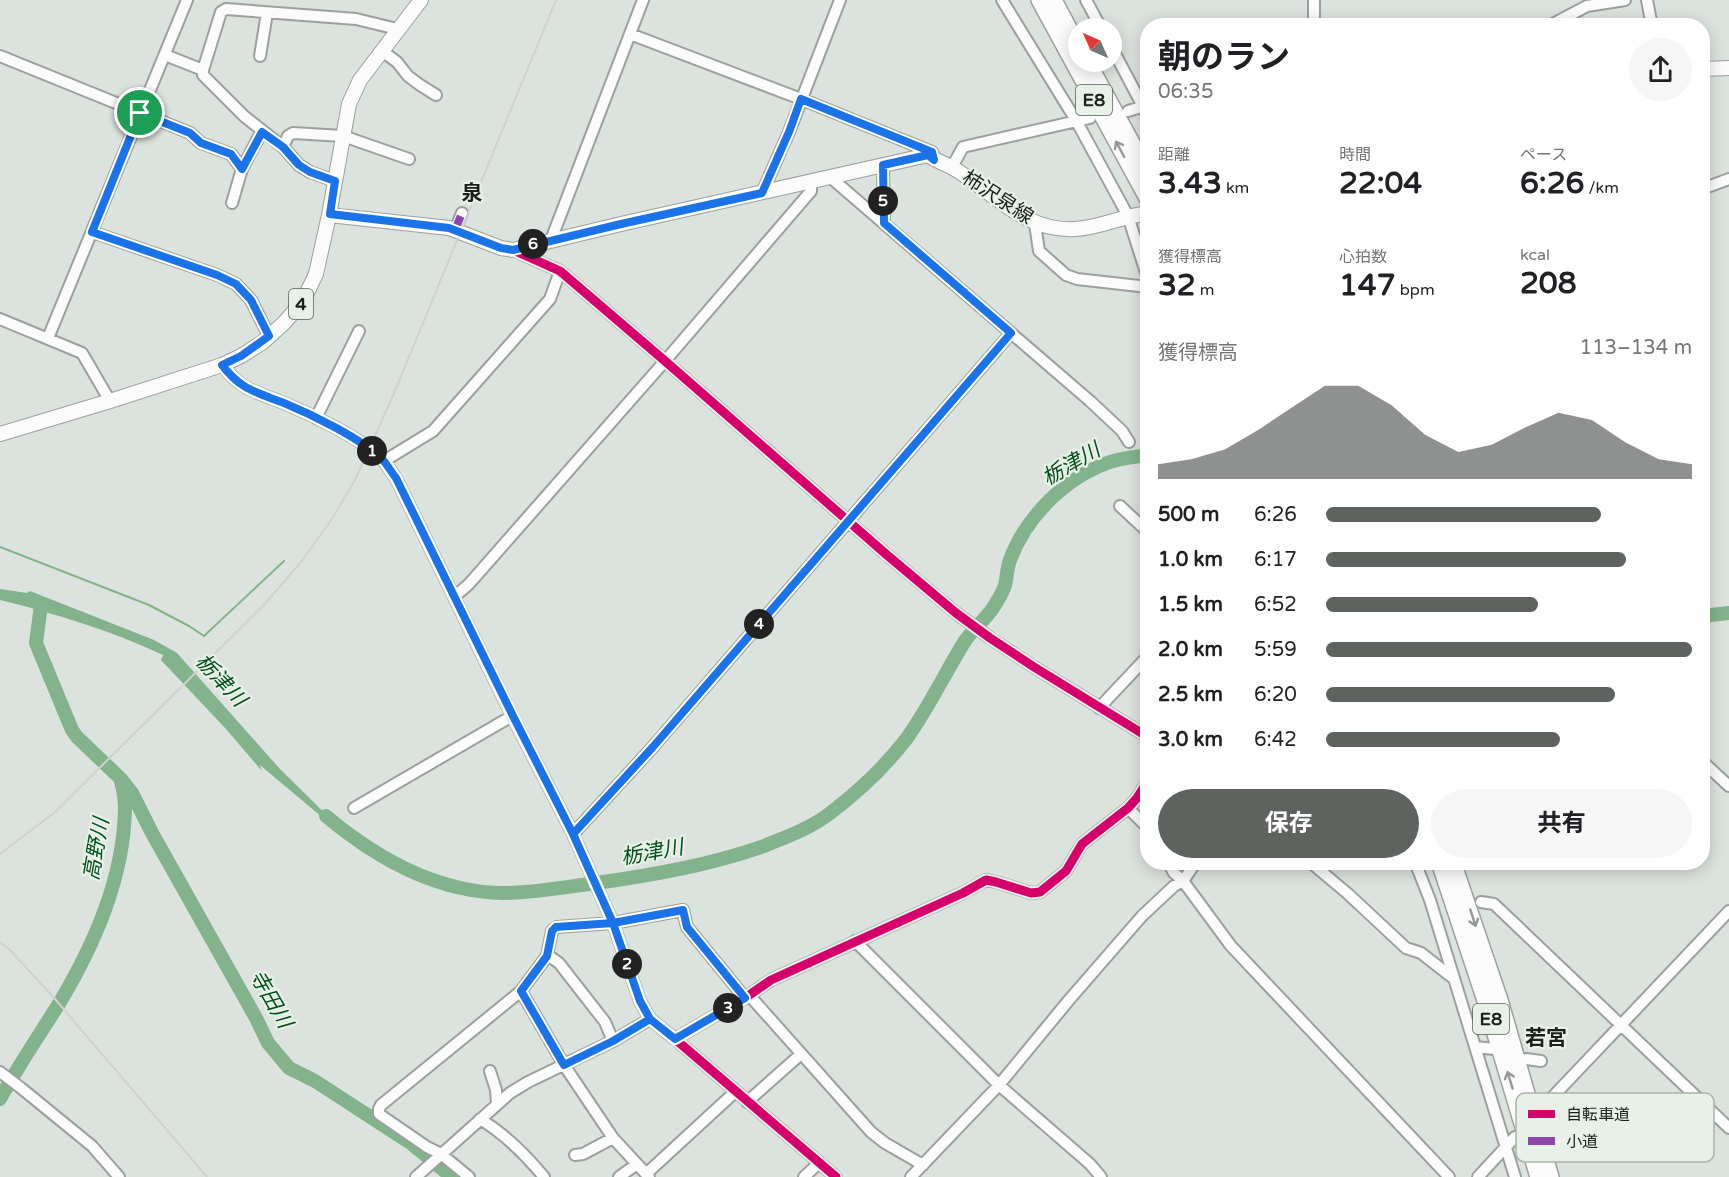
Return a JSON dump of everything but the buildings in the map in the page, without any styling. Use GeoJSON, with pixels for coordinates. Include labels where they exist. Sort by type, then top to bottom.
{"type":"FeatureCollection","features":[{"type":"Feature","properties":{"kind":"highway","name":"E8"},"geometry":{"type":"LineString","coordinates":[[1039,0],[1140,197]]}},
{"type":"Feature","properties":{"kind":"highway"},"geometry":{"type":"LineString","coordinates":[[1054,0],[1068,26]]}},
{"type":"Feature","properties":{"kind":"highway","name":"E8"},"geometry":{"type":"LineString","coordinates":[[1093,72],[1140,157]]}},
{"type":"Feature","properties":{"kind":"highway","name":"E8"},"geometry":{"type":"LineString","coordinates":[[1442,870],[1516,1104]]}},
{"type":"Feature","properties":{"kind":"highway","name":"E8"},"geometry":{"type":"LineString","coordinates":[[1456,870],[1503,1011],[1527,1093]]}},
{"type":"Feature","properties":{"kind":"highway","name":"E8"},"geometry":{"type":"LineString","coordinates":[[1533,1162],[1538,1177]]}},
{"type":"Feature","properties":{"kind":"highway","name":"E8"},"geometry":{"type":"LineString","coordinates":[[1547,1162],[1551,1177]]}},
{"type":"Feature","properties":{"kind":"main road","name":"4"},"geometry":{"type":"LineString","coordinates":[[0,434],[222,365],[241,356],[284,323],[303,301],[316,274],[330,214],[350,104],[360,80],[421,0]]}},
{"type":"Feature","properties":{"kind":"main road"},"geometry":{"type":"LineString","coordinates":[[1710,69],[1729,69]]}},
{"type":"Feature","properties":{"kind":"main road","name":"柿沢泉線"},"geometry":{"type":"LineString","coordinates":[[513,250],[928,155],[952,167],[1035,224],[1058,229],[1077,229],[1103,224],[1140,210]]}},
{"type":"Feature","properties":{"kind":"main road"},"geometry":{"type":"LineString","coordinates":[[330,214],[435,226],[455,230],[501,248],[513,250]]}},
{"type":"Feature","properties":{"kind":"street"},"geometry":{"type":"LineString","coordinates":[[48,339],[187,0]]}},
{"type":"Feature","properties":{"kind":"street"},"geometry":{"type":"LineString","coordinates":[[551,240],[643,0]]}},
{"type":"Feature","properties":{"kind":"street"},"geometry":{"type":"LineString","coordinates":[[762,193],[789,132],[840,0]]}},
{"type":"Feature","properties":{"kind":"street"},"geometry":{"type":"LineString","coordinates":[[1002,0],[1077,122],[1128,216],[1140,254]]}},
{"type":"Feature","properties":{"kind":"street"},"geometry":{"type":"LineString","coordinates":[[1086,0],[1096,18]]}},
{"type":"Feature","properties":{"kind":"street"},"geometry":{"type":"LineString","coordinates":[[1314,0],[1314,18]]}},
{"type":"Feature","properties":{"kind":"street"},"geometry":{"type":"LineString","coordinates":[[1564,18],[1587,6],[1625,0]]}},
{"type":"Feature","properties":{"kind":"street"},"geometry":{"type":"LineString","coordinates":[[1647,0],[1650,18]]}},
{"type":"Feature","properties":{"kind":"street"},"geometry":{"type":"LineString","coordinates":[[335,181],[310,172],[299,165],[283,147],[244,116],[203,75],[221,12],[226,9],[357,19],[397,30]]}},
{"type":"Feature","properties":{"kind":"street"},"geometry":{"type":"LineString","coordinates":[[260,56],[267,13]]}},
{"type":"Feature","properties":{"kind":"street"},"geometry":{"type":"LineString","coordinates":[[630,34],[932,152],[934,160]]}},
{"type":"Feature","properties":{"kind":"street"},"geometry":{"type":"LineString","coordinates":[[381,51],[397,62],[408,76],[436,95]]}},
{"type":"Feature","properties":{"kind":"street"},"geometry":{"type":"LineString","coordinates":[[165,55],[203,70]]}},
{"type":"Feature","properties":{"kind":"street"},"geometry":{"type":"LineString","coordinates":[[0,56],[190,133],[201,143],[231,154],[242,169]]}},
{"type":"Feature","properties":{"kind":"street"},"geometry":{"type":"LineString","coordinates":[[1122,66],[1140,98]]}},
{"type":"Feature","properties":{"kind":"street"},"geometry":{"type":"LineString","coordinates":[[1128,111],[1140,110]]}},
{"type":"Feature","properties":{"kind":"street"},"geometry":{"type":"LineString","coordinates":[[952,167],[963,147],[1090,118]]}},
{"type":"Feature","properties":{"kind":"street"},"geometry":{"type":"LineString","coordinates":[[232,203],[242,169],[262,132]]}},
{"type":"Feature","properties":{"kind":"street"},"geometry":{"type":"LineString","coordinates":[[283,147],[288,136],[293,133],[343,136],[409,159]]}},
{"type":"Feature","properties":{"kind":"street"},"geometry":{"type":"LineString","coordinates":[[883,165],[884,223]]}},
{"type":"Feature","properties":{"kind":"street"},"geometry":{"type":"LineString","coordinates":[[830,177],[1098,408],[1122,431],[1129,442]]}},
{"type":"Feature","properties":{"kind":"street"},"geometry":{"type":"LineString","coordinates":[[1710,186],[1729,178]]}},
{"type":"Feature","properties":{"kind":"street"},"geometry":{"type":"LineString","coordinates":[[454,597],[469,584],[811,191],[811,181]]}},
{"type":"Feature","properties":{"kind":"street"},"geometry":{"type":"LineString","coordinates":[[455,230],[462,213]]}},
{"type":"Feature","properties":{"kind":"street"},"geometry":{"type":"LineString","coordinates":[[1035,224],[1039,251],[1066,275],[1077,279],[1140,286]]}},
{"type":"Feature","properties":{"kind":"street"},"geometry":{"type":"LineString","coordinates":[[92,232],[217,275],[236,284],[251,300],[269,336]]}},
{"type":"Feature","properties":{"kind":"street"},"geometry":{"type":"LineString","coordinates":[[513,250],[561,271],[956,613],[990,638],[1140,732]]}},
{"type":"Feature","properties":{"kind":"street"},"geometry":{"type":"LineString","coordinates":[[384,461],[433,431],[550,299],[561,271]]}},
{"type":"Feature","properties":{"kind":"street"},"geometry":{"type":"LineString","coordinates":[[0,319],[82,353],[110,401]]}},
{"type":"Feature","properties":{"kind":"street"},"geometry":{"type":"LineString","coordinates":[[316,418],[359,331]]}},
{"type":"Feature","properties":{"kind":"street"},"geometry":{"type":"LineString","coordinates":[[573,834],[652,748],[1011,333]]}},
{"type":"Feature","properties":{"kind":"street"},"geometry":{"type":"LineString","coordinates":[[222,365],[232,379],[249,390],[316,418],[370,449],[384,461],[396,478],[573,834],[613,923],[640,1001],[650,1019],[836,1177]]}},
{"type":"Feature","properties":{"kind":"street"},"geometry":{"type":"LineString","coordinates":[[1120,506],[1140,525]]}},
{"type":"Feature","properties":{"kind":"street"},"geometry":{"type":"LineString","coordinates":[[1099,708],[1140,664]]}},
{"type":"Feature","properties":{"kind":"street"},"geometry":{"type":"LineString","coordinates":[[354,808],[513,716]]}},
{"type":"Feature","properties":{"kind":"street"},"geometry":{"type":"LineString","coordinates":[[1710,768],[1729,786]]}},
{"type":"Feature","properties":{"kind":"street"},"geometry":{"type":"LineString","coordinates":[[675,1039],[747,997],[771,980],[963,893],[986,880],[1031,892],[1040,892],[1066,871],[1082,844],[1128,808],[1140,793]]}},
{"type":"Feature","properties":{"kind":"street"},"geometry":{"type":"LineString","coordinates":[[1128,808],[1140,820]]}},
{"type":"Feature","properties":{"kind":"street"},"geometry":{"type":"LineString","coordinates":[[1172,870],[1231,946],[1449,1177]]}},
{"type":"Feature","properties":{"kind":"street"},"geometry":{"type":"LineString","coordinates":[[911,1177],[999,1085],[1142,916],[1174,886],[1183,881],[1191,870]]}},
{"type":"Feature","properties":{"kind":"street"},"geometry":{"type":"LineString","coordinates":[[1320,870],[1406,948],[1421,953],[1453,978]]}},
{"type":"Feature","properties":{"kind":"street"},"geometry":{"type":"LineString","coordinates":[[1419,870],[1435,899],[1453,978],[1515,1177]]}},
{"type":"Feature","properties":{"kind":"street"},"geometry":{"type":"LineString","coordinates":[[1481,902],[1494,904],[1693,1093]]}},
{"type":"Feature","properties":{"kind":"street"},"geometry":{"type":"LineString","coordinates":[[469,1177],[441,1154],[379,1114],[381,1105],[521,991],[547,956],[552,931],[556,927],[613,923],[683,910],[687,927],[747,997],[871,1132],[923,1165]]}},
{"type":"Feature","properties":{"kind":"street"},"geometry":{"type":"LineString","coordinates":[[1557,1093],[1729,911]]}},
{"type":"Feature","properties":{"kind":"street"},"geometry":{"type":"LineString","coordinates":[[855,941],[999,1085],[1090,1164],[1101,1177]]}},
{"type":"Feature","properties":{"kind":"street"},"geometry":{"type":"LineString","coordinates":[[547,956],[559,963],[597,1010],[613,1041]]}},
{"type":"Feature","properties":{"kind":"street"},"geometry":{"type":"LineString","coordinates":[[521,991],[564,1065],[613,1138],[648,1175],[735,1092]]}},
{"type":"Feature","properties":{"kind":"street"},"geometry":{"type":"LineString","coordinates":[[416,1177],[510,1093],[613,1041],[650,1019]]}},
{"type":"Feature","properties":{"kind":"street"},"geometry":{"type":"LineString","coordinates":[[1475,1047],[1495,1049]]}},
{"type":"Feature","properties":{"kind":"street"},"geometry":{"type":"LineString","coordinates":[[747,1102],[801,1054]]}},
{"type":"Feature","properties":{"kind":"street"},"geometry":{"type":"LineString","coordinates":[[1526,1059],[1541,1062]]}},
{"type":"Feature","properties":{"kind":"street"},"geometry":{"type":"LineString","coordinates":[[490,1071],[496,1090],[497,1103]]}},
{"type":"Feature","properties":{"kind":"street"},"geometry":{"type":"LineString","coordinates":[[2,1074],[92,1146],[119,1177]]}},
{"type":"Feature","properties":{"kind":"street"},"geometry":{"type":"LineString","coordinates":[[1714,1114],[1729,1128]]}},
{"type":"Feature","properties":{"kind":"street"},"geometry":{"type":"LineString","coordinates":[[480,1119],[514,1144],[544,1177]]}},
{"type":"Feature","properties":{"kind":"street"},"geometry":{"type":"LineString","coordinates":[[1478,1177],[1515,1137]]}},
{"type":"Feature","properties":{"kind":"street"},"geometry":{"type":"LineString","coordinates":[[575,1155],[583,1154],[613,1138]]}},
{"type":"Feature","properties":{"kind":"street"},"geometry":{"type":"LineString","coordinates":[[804,1177],[819,1163]]}},
{"type":"Feature","properties":{"kind":"street"},"geometry":{"type":"LineString","coordinates":[[619,1177],[637,1164]]}},
{"type":"Feature","properties":{"kind":"shaded area"},"geometry":{"type":"Polygon","coordinates":[[[0,589],[27,593],[30,591],[154,640],[177,653],[280,769],[348,836],[329,823],[260,765],[262,771],[161,660],[163,655],[83,623],[0,600],[0,589]]]}},
{"type":"Feature","properties":{"kind":"waterway","name":"栃津川"},"geometry":{"type":"LineString","coordinates":[[326,816],[365,846],[408,870],[454,886],[503,893],[562,888],[681,869],[743,853],[797,832],[814,824],[850,797],[871,779],[899,749],[922,715],[963,644],[1000,597],[1005,585],[1008,566],[1017,544],[1048,501],[1091,470],[1117,460],[1140,456]]}},
{"type":"Feature","properties":{"kind":"waterway"},"geometry":{"type":"LineString","coordinates":[[0,547],[149,605],[204,636],[284,561]]}},
{"type":"Feature","properties":{"kind":"waterway","name":"寺田川"},"geometry":{"type":"LineString","coordinates":[[41,605],[36,643],[72,730],[132,793],[268,1043],[289,1068],[315,1081],[412,1144],[452,1177]]}},
{"type":"Feature","properties":{"kind":"waterway","name":"栃津川"},"geometry":{"type":"LineString","coordinates":[[1710,615],[1729,613]]}},
{"type":"Feature","properties":{"kind":"waterway","name":"高野川"},"geometry":{"type":"LineString","coordinates":[[0,1099],[73,980],[96,933],[119,859],[125,805],[121,781]]}},
{"type":"Feature","properties":{"kind":"railway"},"geometry":{"type":"LineString","coordinates":[[0,854],[55,812],[264,605],[301,562],[332,519],[355,480],[395,391],[556,0]]}},
{"type":"Feature","properties":{"kind":"railway"},"geometry":{"type":"LineString","coordinates":[[0,942],[55,999],[207,1177]]}},
{"type":"Feature","properties":{"kind":"marked path"},"geometry":{"type":"LineString","coordinates":[[455,230],[462,213]]}},
{"type":"Feature","properties":{"kind":"cycle path"},"geometry":{"type":"LineString","coordinates":[[513,250],[560,271],[956,613],[1034,667],[1140,732]]}},
{"type":"Feature","properties":{"kind":"cycle path"},"geometry":{"type":"LineString","coordinates":[[222,365],[243,385],[336,428],[373,451],[386,463],[396,478],[512,716],[573,834],[613,923],[640,1001],[650,1019],[836,1177]]}},
{"type":"Feature","properties":{"kind":"cycle path"},"geometry":{"type":"LineString","coordinates":[[675,1039],[771,980],[963,893],[986,880],[1031,893],[1040,892],[1066,871],[1082,844],[1128,808],[1140,793]]}},
{"type":"Feature","properties":{"kind":"district","name":"泉"},"geometry":{"type":"Point","coordinates":[472,193]}},
{"type":"Feature","properties":{"kind":"district","name":"若宮"},"geometry":{"type":"Point","coordinates":[1546,1038]}},
{"type":"Feature","properties":{"kind":"route"},"geometry":{"type":"LineString","coordinates":[[140,113],[92,232],[217,275],[236,284],[251,300],[269,336],[241,356],[222,365],[232,379],[249,390],[316,418],[353,438],[384,461],[396,478],[573,834],[613,923],[640,1001],[650,1019],[613,1041],[564,1065],[521,991],[547,956],[552,931],[556,927],[613,923],[683,910],[687,927],[745,998],[675,1039],[650,1019],[640,1001],[613,923],[586,862],[573,834],[652,748],[1011,333],[884,223],[883,165],[928,155],[934,160],[932,152],[801,99],[762,193],[513,250],[501,248],[449,228],[330,214],[335,181],[310,172],[299,165],[283,147],[262,132],[242,169],[231,154],[201,143],[190,133],[140,113]]}}]}
